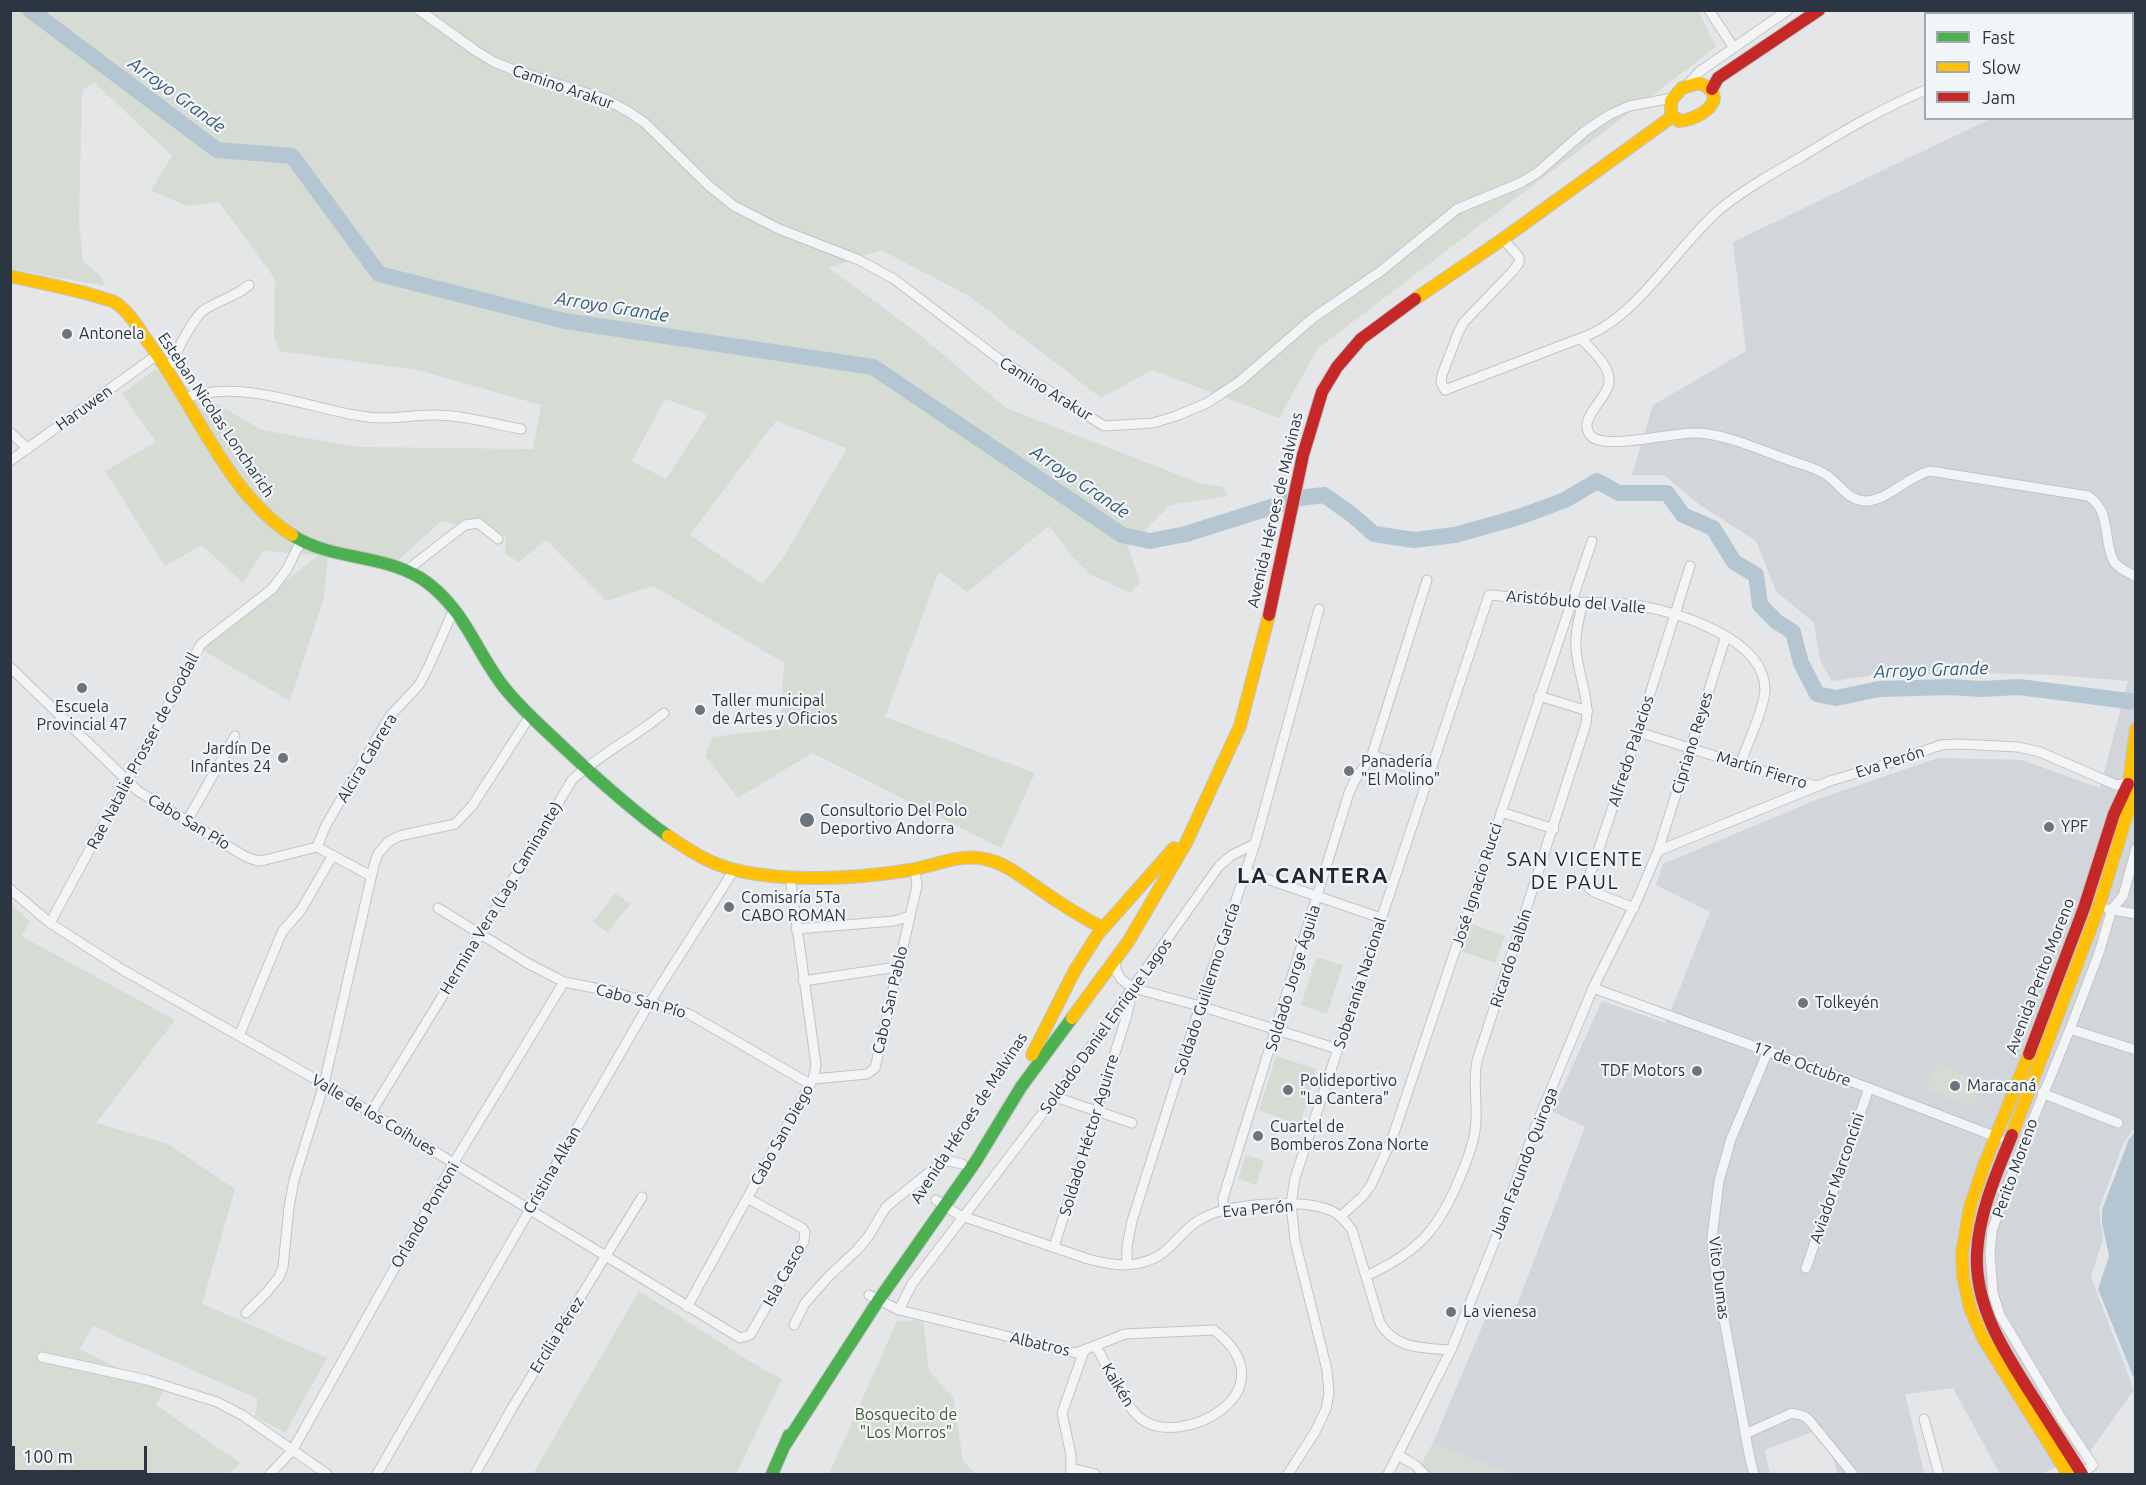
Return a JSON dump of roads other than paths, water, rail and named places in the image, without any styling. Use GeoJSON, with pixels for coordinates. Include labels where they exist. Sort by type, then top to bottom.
{"type":"FeatureCollection","features":[{"type":"Feature","properties":{"kind":"main road"},"geometry":{"type":"LineString","coordinates":[[1712,89],[1718,78],[1819,10]]}},
{"type":"Feature","properties":{"kind":"main road"},"geometry":{"type":"LineString","coordinates":[[1705,84],[1712,89],[1715,96],[1714,102],[1698,117],[1679,121],[1670,109],[1673,98],[1688,85],[1705,84]]}},
{"type":"Feature","properties":{"kind":"main road","name":"Avenida Héroes de Malvinas"},"geometry":{"type":"LineString","coordinates":[[772,1474],[785,1445],[873,1298],[940,1203],[976,1161],[1027,1079],[1116,960],[1183,848],[1240,726],[1284,546],[1303,455],[1322,392],[1347,355],[1378,325],[1503,239],[1673,116]]}},
{"type":"Feature","properties":{"kind":"main road","name":"Esteban Nicolas Loncharich"},"geometry":{"type":"LineString","coordinates":[[10,276],[92,295],[116,303],[157,355],[236,481],[254,505],[276,525],[301,541],[407,570],[420,576],[454,609],[471,632],[507,692],[530,716],[616,797],[663,832],[712,863],[734,870],[790,876],[851,875],[915,869],[973,857],[988,859],[1006,868],[1084,919],[1112,927]]}},
{"type":"Feature","properties":{"kind":"main road","name":"Avenida Perito Moreno"},"geometry":{"type":"LineString","coordinates":[[2082,1474],[2009,1359],[1991,1324],[1980,1291],[1977,1251],[1988,1197],[2098,909],[2132,809],[2129,783],[2136,729]]}},
{"type":"Feature","properties":{"kind":"main road","name":"Avenida Perito Moreno"},"geometry":{"type":"LineString","coordinates":[[2068,1474],[1985,1342],[1967,1297],[1963,1276],[1965,1232],[1978,1180],[2085,907],[2116,806],[2129,783]]}},
{"type":"Feature","properties":{"kind":"main road","name":"Avenida Héroes de Malvinas"},"geometry":{"type":"LineString","coordinates":[[940,1203],[962,1164],[1041,1040],[1075,970],[1088,951],[1112,927],[1195,821]]}},
{"type":"Feature","properties":{"kind":"main road"},"geometry":{"type":"LineString","coordinates":[[1084,919],[1088,934],[1088,951]]}},
{"type":"Feature","properties":{"kind":"main road"},"geometry":{"type":"LineString","coordinates":[[1112,927],[1128,942]]}},
{"type":"Feature","properties":{"kind":"main road"},"geometry":{"type":"LineString","coordinates":[[1075,970],[1082,982],[1099,983]]}},
{"type":"Feature","properties":{"kind":"street","name":"Camino Arakur"},"geometry":{"type":"LineString","coordinates":[[419,10],[494,62],[605,99],[629,112],[645,123],[708,185],[734,206],[779,229],[859,260],[894,279],[999,359],[1104,426],[1153,423],[1207,403],[1239,382],[1287,338],[1381,272],[1457,209],[1520,183],[1537,173],[1586,131],[1609,115],[1629,106],[1673,98]]}},
{"type":"Feature","properties":{"kind":"street"},"geometry":{"type":"LineString","coordinates":[[1708,10],[1734,48]]}},
{"type":"Feature","properties":{"kind":"street"},"geometry":{"type":"LineString","coordinates":[[1688,85],[1699,72],[1788,10]]}},
{"type":"Feature","properties":{"kind":"street"},"geometry":{"type":"LineString","coordinates":[[1503,239],[1519,257],[1519,262],[1464,322],[1442,375],[1442,387],[1448,390],[1606,327],[1626,310],[1704,224],[1735,198],[1866,118],[1924,91]]}},
{"type":"Feature","properties":{"kind":"street"},"geometry":{"type":"LineString","coordinates":[[167,371],[202,311],[240,293],[249,285]]}},
{"type":"Feature","properties":{"kind":"street"},"geometry":{"type":"LineString","coordinates":[[1581,338],[1602,364],[1609,383],[1605,394],[1592,411],[1588,421],[1587,429],[1598,440],[1628,442],[1684,433],[1716,436],[1811,468],[1828,476],[1844,492],[1862,501],[1875,500],[1917,474],[1930,471],[2088,496],[2101,507],[2113,559],[2120,567],[2136,577]]}},
{"type":"Feature","properties":{"kind":"street","name":"Haruwen"},"geometry":{"type":"LineString","coordinates":[[10,461],[157,355]]}},
{"type":"Feature","properties":{"kind":"street"},"geometry":{"type":"LineString","coordinates":[[184,398],[203,392],[222,391],[280,398],[362,417],[450,416],[521,429]]}},
{"type":"Feature","properties":{"kind":"street"},"geometry":{"type":"LineString","coordinates":[[10,432],[28,449]]}},
{"type":"Feature","properties":{"kind":"street"},"geometry":{"type":"LineString","coordinates":[[407,570],[465,525],[478,524],[498,539]]}},
{"type":"Feature","properties":{"kind":"street","name":"Rae Natalie Prosser de Goodall"},"geometry":{"type":"LineString","coordinates":[[50,923],[201,644],[272,589],[287,569],[301,541]]}},
{"type":"Feature","properties":{"kind":"street","name":"José Ignacio Rucci"},"geometry":{"type":"LineString","coordinates":[[1340,1216],[1362,1197],[1371,1185],[1392,1139],[1592,541]]}},
{"type":"Feature","properties":{"kind":"street","name":"Alfredo Palacios"},"geometry":{"type":"LineString","coordinates":[[1634,908],[1594,892],[1589,888],[1588,881],[1690,566]]}},
{"type":"Feature","properties":{"kind":"street","name":"Soldado Jorge Águila"},"geometry":{"type":"LineString","coordinates":[[1224,1209],[1223,1198],[1349,794],[1358,774],[1372,755],[1427,580]]}},
{"type":"Feature","properties":{"kind":"street","name":"Aristóbulo del Valle"},"geometry":{"type":"LineString","coordinates":[[1489,594],[1570,602],[1639,605],[1674,615],[1726,636],[1747,651],[1756,662],[1761,672],[1764,690],[1761,708],[1740,764]]}},
{"type":"Feature","properties":{"kind":"street","name":"Soberanía Nacional"},"geometry":{"type":"LineString","coordinates":[[1288,1474],[1319,1424],[1326,1409],[1329,1393],[1327,1370],[1295,1241],[1291,1204],[1295,1178],[1489,594]]}},
{"type":"Feature","properties":{"kind":"street","name":"Ricardo Balbín"},"geometry":{"type":"LineString","coordinates":[[1366,1276],[1392,1264],[1415,1248],[1434,1228],[1450,1202],[1471,1149],[1475,1130],[1474,1075],[1477,1061],[1554,829],[1586,724],[1588,711],[1576,650],[1577,627],[1583,602]]}},
{"type":"Feature","properties":{"kind":"street","name":"Alcira Cabrera"},"geometry":{"type":"LineString","coordinates":[[317,847],[326,825],[390,716],[419,684],[454,609]]}},
{"type":"Feature","properties":{"kind":"street","name":"Soldado Guillermo García"},"geometry":{"type":"LineString","coordinates":[[1126,1265],[1132,1221],[1200,1006],[1255,844],[1319,609]]}},
{"type":"Feature","properties":{"kind":"street","name":"Cipriano Reyes"},"geometry":{"type":"LineString","coordinates":[[1658,850],[1726,636]]}},
{"type":"Feature","properties":{"kind":"street","name":"Cabo San Pío"},"geometry":{"type":"LineString","coordinates":[[10,667],[138,791],[246,858],[258,861],[317,847]]}},
{"type":"Feature","properties":{"kind":"street"},"geometry":{"type":"LineString","coordinates":[[1539,696],[1588,711]]}},
{"type":"Feature","properties":{"kind":"street","name":"Hermina Vera (Lag. Caminante)"},"geometry":{"type":"LineString","coordinates":[[370,1114],[572,780],[585,768],[649,725],[664,712]]}},
{"type":"Feature","properties":{"kind":"street"},"geometry":{"type":"LineString","coordinates":[[246,1313],[267,1292],[283,1267],[294,1180],[324,1084],[378,854],[388,842],[399,836],[455,824],[472,806],[530,716]]}},
{"type":"Feature","properties":{"kind":"street","name":"Martín Fierro"},"geometry":{"type":"LineString","coordinates":[[1638,732],[1817,786]]}},
{"type":"Feature","properties":{"kind":"street"},"geometry":{"type":"LineString","coordinates":[[186,820],[235,736]]}},
{"type":"Feature","properties":{"kind":"street","name":"Eva Perón"},"geometry":{"type":"LineString","coordinates":[[1658,850],[1817,786],[1941,745],[2018,747],[2040,752],[2116,785],[2129,783]]}},
{"type":"Feature","properties":{"kind":"street"},"geometry":{"type":"LineString","coordinates":[[1372,755],[1429,774]]}},
{"type":"Feature","properties":{"kind":"street"},"geometry":{"type":"LineString","coordinates":[[2116,806],[2132,809]]}},
{"type":"Feature","properties":{"kind":"street"},"geometry":{"type":"LineString","coordinates":[[1501,812],[1554,829]]}},
{"type":"Feature","properties":{"kind":"street","name":"Soldado Daniel Enrique Lagos"},"geometry":{"type":"LineString","coordinates":[[899,1310],[912,1284],[1055,1097],[1219,866],[1232,855],[1255,844]]}},
{"type":"Feature","properties":{"kind":"street"},"geometry":{"type":"LineString","coordinates":[[317,847],[371,876]]}},
{"type":"Feature","properties":{"kind":"street","name":"Perito Moreno"},"geometry":{"type":"LineString","coordinates":[[2082,1474],[2093,1465],[2062,1419],[2000,1315],[1993,1293],[1990,1254],[1995,1221],[2017,1159],[2099,953],[2112,909],[2123,896],[2136,849]]}},
{"type":"Feature","properties":{"kind":"street","name":"Juan Facundo Quiroga"},"geometry":{"type":"LineString","coordinates":[[1388,1474],[1451,1350],[1498,1233],[1535,1128],[1593,988],[1634,908],[1658,850]]}},
{"type":"Feature","properties":{"kind":"street"},"geometry":{"type":"LineString","coordinates":[[239,1036],[282,932],[301,910],[333,855]]}},
{"type":"Feature","properties":{"kind":"street","name":"Cabo San Pablo"},"geometry":{"type":"LineString","coordinates":[[812,1082],[872,1072],[875,1068],[918,886],[915,869]]}},
{"type":"Feature","properties":{"kind":"street","name":"Cristina Alkan"},"geometry":{"type":"LineString","coordinates":[[377,1474],[650,1002],[734,870]]}},
{"type":"Feature","properties":{"kind":"street"},"geometry":{"type":"LineString","coordinates":[[1246,872],[1381,918]]}},
{"type":"Feature","properties":{"kind":"street","name":"Cabo San Diego"},"geometry":{"type":"LineString","coordinates":[[687,1307],[812,1082],[816,1065],[790,876]]}},
{"type":"Feature","properties":{"kind":"street","name":"Valle de los Coihues"},"geometry":{"type":"LineString","coordinates":[[10,889],[50,923],[129,973],[324,1084],[740,1338]]}},
{"type":"Feature","properties":{"kind":"street"},"geometry":{"type":"LineString","coordinates":[[2085,907],[2136,914]]}},
{"type":"Feature","properties":{"kind":"street","name":"Cabo San Pío"},"geometry":{"type":"LineString","coordinates":[[438,908],[480,935],[564,982],[610,991],[700,1019],[812,1082]]}},
{"type":"Feature","properties":{"kind":"street"},"geometry":{"type":"LineString","coordinates":[[796,929],[894,921],[910,916]]}},
{"type":"Feature","properties":{"kind":"street"},"geometry":{"type":"LineString","coordinates":[[1116,960],[1116,970],[1121,979],[1133,988],[1200,1006],[1338,1049]]}},
{"type":"Feature","properties":{"kind":"street"},"geometry":{"type":"LineString","coordinates":[[803,981],[897,968]]}},
{"type":"Feature","properties":{"kind":"street"},"geometry":{"type":"LineString","coordinates":[[1099,983],[1121,979]]}},
{"type":"Feature","properties":{"kind":"street","name":"Orlando Pontoni"},"geometry":{"type":"LineString","coordinates":[[270,1474],[292,1451],[453,1164],[564,982]]}},
{"type":"Feature","properties":{"kind":"street","name":"Soldado Héctor Aguirre"},"geometry":{"type":"LineString","coordinates":[[1054,1247],[1126,1018],[1133,988]]}},
{"type":"Feature","properties":{"kind":"street","name":"17 de Octubre"},"geometry":{"type":"LineString","coordinates":[[1593,988],[1869,1088],[2010,1142]]}},
{"type":"Feature","properties":{"kind":"street"},"geometry":{"type":"LineString","coordinates":[[2070,1029],[2136,1050]]}},
{"type":"Feature","properties":{"kind":"street","name":"Vito Dumas"},"geometry":{"type":"LineString","coordinates":[[1754,1474],[1716,1276],[1712,1238],[1719,1181],[1731,1139],[1768,1051]]}},
{"type":"Feature","properties":{"kind":"street","name":"Aviador Marconcini"},"geometry":{"type":"LineString","coordinates":[[1806,1268],[1869,1088]]}},
{"type":"Feature","properties":{"kind":"street"},"geometry":{"type":"LineString","coordinates":[[2043,1093],[2118,1123]]}},
{"type":"Feature","properties":{"kind":"street"},"geometry":{"type":"LineString","coordinates":[[1055,1097],[1132,1123]]}},
{"type":"Feature","properties":{"kind":"street"},"geometry":{"type":"LineString","coordinates":[[794,1325],[805,1303],[862,1244],[886,1207],[942,1162],[962,1164]]}},
{"type":"Feature","properties":{"kind":"street","name":"Ercilia Pérez"},"geometry":{"type":"LineString","coordinates":[[475,1474],[642,1197]]}},
{"type":"Feature","properties":{"kind":"street","name":"Isla Casco"},"geometry":{"type":"LineString","coordinates":[[740,1338],[750,1335],[804,1240],[805,1232],[802,1228],[747,1198]]}},
{"type":"Feature","properties":{"kind":"street","name":"Eva Perón"},"geometry":{"type":"LineString","coordinates":[[940,1203],[964,1217],[1106,1264],[1126,1265],[1146,1262],[1162,1254],[1200,1219],[1224,1209],[1291,1204],[1312,1206],[1332,1211],[1340,1216]]}},
{"type":"Feature","properties":{"kind":"street"},"geometry":{"type":"LineString","coordinates":[[1340,1216],[1352,1230],[1380,1323],[1386,1333],[1396,1341],[1409,1345],[1451,1350]]}},
{"type":"Feature","properties":{"kind":"street","name":"Albatros"},"geometry":{"type":"LineString","coordinates":[[873,1298],[899,1310],[1065,1352],[1084,1351],[1125,1334],[1214,1330]]}},
{"type":"Feature","properties":{"kind":"street","name":"Kaikén"},"geometry":{"type":"LineString","coordinates":[[1096,1347],[1130,1407],[1140,1418],[1150,1425],[1163,1427],[1196,1424],[1213,1416],[1231,1401],[1240,1389],[1242,1381],[1239,1359],[1224,1338],[1214,1330]]}},
{"type":"Feature","properties":{"kind":"street"},"geometry":{"type":"LineString","coordinates":[[1084,1351],[1062,1413],[1071,1455],[1071,1471],[1095,1474]]}},
{"type":"Feature","properties":{"kind":"street"},"geometry":{"type":"LineString","coordinates":[[42,1357],[147,1380],[208,1399],[242,1415],[327,1474]]}},
{"type":"Feature","properties":{"kind":"street"},"geometry":{"type":"LineString","coordinates":[[1745,1434],[1792,1413],[1804,1416],[1853,1474]]}},
{"type":"Feature","properties":{"kind":"street"},"geometry":{"type":"LineString","coordinates":[[1924,1419],[1939,1474]]}},
{"type":"Feature","properties":{"kind":"street"},"geometry":{"type":"LineString","coordinates":[[1398,1455],[1415,1465],[1424,1474]]}},
{"type":"Feature","properties":{"kind":"water"},"geometry":{"type":"Polygon","coordinates":[[[2135,1132],[2135,1377],[2098,1289],[2109,1256],[2102,1223],[2102,1210],[2129,1139],[2135,1132]]]}},
{"type":"Feature","properties":{"kind":"waterway","name":"Arroyo Grande"},"geometry":{"type":"LineString","coordinates":[[30,10],[217,150],[292,156],[379,274],[565,321],[873,367],[1122,535],[1150,541],[1186,534],[1300,498],[1324,495],[1374,534],[1414,540],[1455,535],[1519,517],[1565,500],[1597,481],[1619,493],[1667,493],[1683,515],[1713,528],[1734,562],[1756,575],[1760,605],[1777,622],[1793,632],[1801,663],[1817,694],[1836,698],[1879,689],[2019,687],[2136,702]]}},
{"type":"Feature","properties":{"kind":"place","name":"Antonela"},"geometry":{"type":"Point","coordinates":[67,334]}},
{"type":"Feature","properties":{"kind":"place","name":"Escuela Provincial 47"},"geometry":{"type":"Point","coordinates":[82,688]}},
{"type":"Feature","properties":{"kind":"place","name":"Taller municipal de Artes y Oficios"},"geometry":{"type":"Point","coordinates":[700,710]}},
{"type":"Feature","properties":{"kind":"place","name":"Jardín De Infantes 24"},"geometry":{"type":"Point","coordinates":[283,758]}},
{"type":"Feature","properties":{"kind":"place","name":"Panadería \"El Molino\""},"geometry":{"type":"Point","coordinates":[1349,771]}},
{"type":"Feature","properties":{"kind":"place","name":"Consultorio Del Polo Deportivo Andorra"},"geometry":{"type":"Point","coordinates":[807,820]}},
{"type":"Feature","properties":{"kind":"place","name":"YPF"},"geometry":{"type":"Point","coordinates":[2049,827]}},
{"type":"Feature","properties":{"kind":"place","name":"Comisaría 5Ta CABO ROMAN"},"geometry":{"type":"Point","coordinates":[729,907]}},
{"type":"Feature","properties":{"kind":"place","name":"Tolkeyén"},"geometry":{"type":"Point","coordinates":[1803,1003]}},
{"type":"Feature","properties":{"kind":"place","name":"TDF Motors"},"geometry":{"type":"Point","coordinates":[1697,1071]}},
{"type":"Feature","properties":{"kind":"place","name":"Maracaná"},"geometry":{"type":"Point","coordinates":[1955,1086]}},
{"type":"Feature","properties":{"kind":"place","name":"Polideportivo \"La Cantera\""},"geometry":{"type":"Point","coordinates":[1288,1090]}},
{"type":"Feature","properties":{"kind":"place","name":"Cuartel de Bomberos Zona Norte"},"geometry":{"type":"Point","coordinates":[1258,1136]}},
{"type":"Feature","properties":{"kind":"place","name":"La vienesa"},"geometry":{"type":"Point","coordinates":[1451,1312]}},
{"type":"Feature","properties":{"kind":"district","name":"SAN VICENTE DE PAUL"},"geometry":{"type":"Point","coordinates":[1575,870]}},
{"type":"Feature","properties":{"kind":"district","name":"LA CANTERA"},"geometry":{"type":"Point","coordinates":[1313,876]}},
{"type":"Feature","properties":{"kind":"park label","name":"Bosquecito de \"Los Morros\""},"geometry":{"type":"Point","coordinates":[906,1424]}}]}
